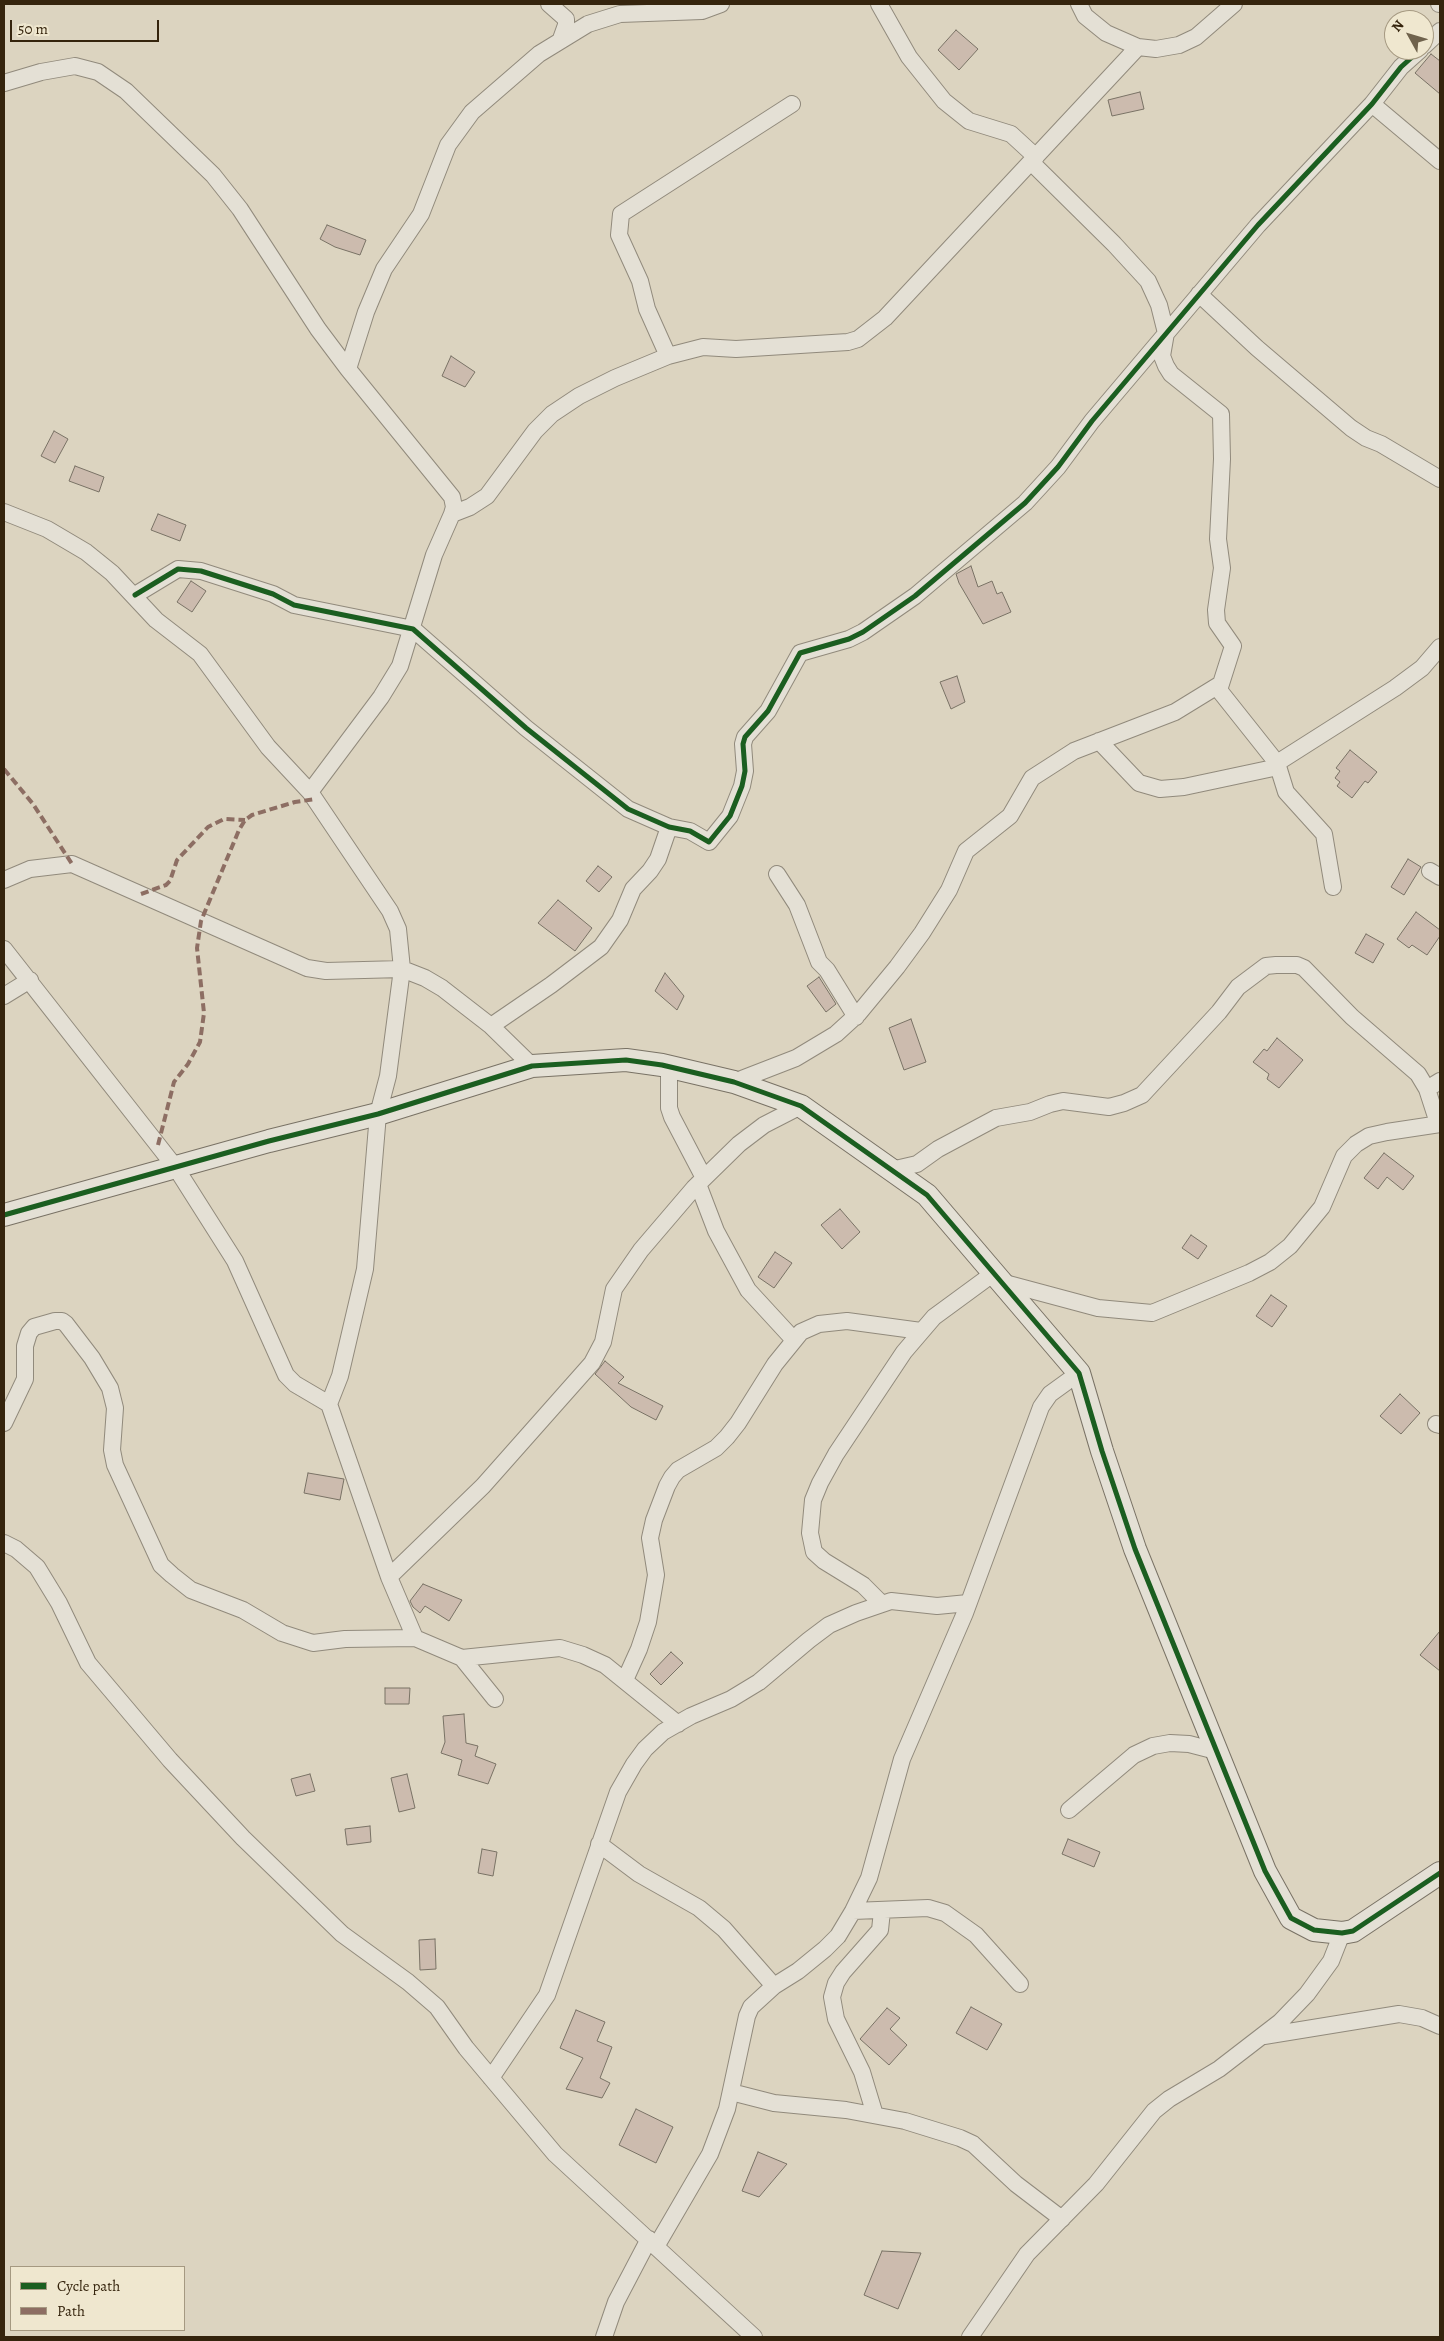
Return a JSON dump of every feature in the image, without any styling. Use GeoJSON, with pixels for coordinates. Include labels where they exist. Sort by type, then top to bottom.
{"type":"FeatureCollection","features":[{"type":"Feature","properties":{"kind":"street"},"geometry":{"type":"LineString","coordinates":[[549,4],[566,19],[561,39]]}},
{"type":"Feature","properties":{"kind":"street"},"geometry":{"type":"LineString","coordinates":[[348,370],[366,312],[384,269],[421,214],[439,166],[457,132],[472,112],[561,39],[588,24],[620,14],[702,11],[721,4]]}},
{"type":"Feature","properties":{"kind":"street"},"geometry":{"type":"LineString","coordinates":[[879,4],[910,57],[944,101],[969,121],[1011,134],[1148,281],[1159,305],[1166,333],[1162,356],[1166,366],[1171,374],[1217,410],[1222,418],[1218,539],[1222,568],[1216,610],[1217,623],[1233,646],[1219,685],[1220,694],[1277,765],[1286,792],[1324,834],[1333,887]]}},
{"type":"Feature","properties":{"kind":"street"},"geometry":{"type":"LineString","coordinates":[[1079,4],[1085,16],[1106,33],[1138,47],[1156,49],[1179,45],[1196,37],[1234,4]]}},
{"type":"Feature","properties":{"kind":"street"},"geometry":{"type":"LineString","coordinates":[[452,514],[470,507],[486,496],[535,431],[552,414],[587,392],[668,356],[703,347],[736,349],[848,342],[858,338],[885,318],[1138,47]]}},
{"type":"Feature","properties":{"kind":"street"},"geometry":{"type":"LineString","coordinates":[[135,595],[178,569],[201,571],[273,594],[294,605],[413,629],[569,764],[628,809],[669,827],[690,831],[706,842],[712,841],[730,816],[744,778],[743,744],[745,737],[768,711],[800,654],[849,640],[864,632],[914,596],[1025,502],[1058,467],[1092,420],[1258,225],[1372,104],[1388,82],[1410,60]]}},
{"type":"Feature","properties":{"kind":"street"},"geometry":{"type":"LineString","coordinates":[[4,83],[40,72],[75,66],[98,72],[126,91],[213,175],[240,208],[318,329],[348,370],[452,497],[454,507],[452,514],[434,554],[413,629],[400,666],[381,697],[310,792]]}},
{"type":"Feature","properties":{"kind":"street"},"geometry":{"type":"LineString","coordinates":[[668,356],[647,309],[640,280],[620,236],[621,214],[792,104]]}},
{"type":"Feature","properties":{"kind":"street"},"geometry":{"type":"LineString","coordinates":[[1372,104],[1440,161]]}},
{"type":"Feature","properties":{"kind":"street"},"geometry":{"type":"LineString","coordinates":[[1199,294],[1257,348],[1351,428],[1440,478]]}},
{"type":"Feature","properties":{"kind":"street"},"geometry":{"type":"LineString","coordinates":[[4,512],[47,529],[86,552],[135,595],[156,620],[200,654],[268,747],[310,792],[390,910],[398,929],[402,969],[388,1076],[378,1114],[365,1269],[340,1376],[328,1404]]}},
{"type":"Feature","properties":{"kind":"street"},"geometry":{"type":"LineString","coordinates":[[1098,741],[1140,783],[1160,789],[1184,787],[1277,765],[1395,688],[1422,668],[1440,647]]}},
{"type":"Feature","properties":{"kind":"street"},"geometry":{"type":"LineString","coordinates":[[734,1082],[796,1058],[836,1034],[856,1017],[922,933],[949,890],[966,851],[1010,816],[1032,778],[1074,751],[1175,712],[1219,685]]}},
{"type":"Feature","properties":{"kind":"street"},"geometry":{"type":"LineString","coordinates":[[491,1026],[551,985],[601,947],[620,920],[633,889],[650,871],[658,859],[669,827]]}},
{"type":"Feature","properties":{"kind":"street"},"geometry":{"type":"LineString","coordinates":[[4,880],[30,869],[72,864],[307,968],[326,971],[402,969],[426,978],[442,988],[491,1026],[532,1066]]}},
{"type":"Feature","properties":{"kind":"street"},"geometry":{"type":"LineString","coordinates":[[777,874],[797,905],[819,962],[827,970],[856,1017]]}},
{"type":"Feature","properties":{"kind":"street"},"geometry":{"type":"LineString","coordinates":[[4,949],[176,1168],[235,1261],[286,1375],[328,1404],[389,1577],[415,1638]]}},
{"type":"Feature","properties":{"kind":"street"},"geometry":{"type":"LineString","coordinates":[[882,1604],[863,1585],[824,1561],[814,1552],[810,1538],[811,1513],[820,1483],[836,1454],[904,1352],[934,1317],[997,1277],[1098,1308],[1152,1313],[1250,1273],[1270,1262],[1284,1251],[1306,1229],[1322,1208],[1344,1156],[1356,1144],[1368,1136],[1439,1124],[1434,1085],[1418,1074],[1352,1017],[1304,968],[1296,966],[1266,966],[1238,987],[1219,1012],[1142,1095],[1109,1107],[1063,1101],[1030,1112],[996,1118],[938,1148],[918,1164],[891,1170]]}},
{"type":"Feature","properties":{"kind":"street"},"geometry":{"type":"LineString","coordinates":[[4,996],[30,980]]}},
{"type":"Feature","properties":{"kind":"street"},"geometry":{"type":"LineString","coordinates":[[4,1215],[269,1141],[378,1114],[532,1066],[626,1060],[669,1067],[734,1082],[801,1106],[927,1195],[1079,1373],[1135,1550],[1265,1871],[1292,1918],[1314,1930],[1342,1933],[1353,1931],[1440,1872]]}},
{"type":"Feature","properties":{"kind":"street"},"geometry":{"type":"LineString","coordinates":[[669,1067],[671,1079],[669,1108],[701,1181],[716,1232],[748,1290],[794,1340]]}},
{"type":"Feature","properties":{"kind":"street"},"geometry":{"type":"LineString","coordinates":[[389,1577],[483,1486],[592,1363],[603,1342],[614,1289],[641,1250],[701,1181],[739,1144],[764,1126],[801,1106]]}},
{"type":"Feature","properties":{"kind":"street"},"geometry":{"type":"LineString","coordinates":[[4,1423],[25,1380],[25,1346],[28,1334],[34,1327],[62,1321],[92,1358],[110,1388],[115,1408],[112,1450],[114,1464],[161,1565],[172,1575],[191,1590],[243,1610],[282,1633],[313,1643],[345,1638],[415,1638],[462,1658],[495,1699]]}},
{"type":"Feature","properties":{"kind":"street"},"geometry":{"type":"LineString","coordinates":[[625,1680],[640,1649],[654,1592],[656,1575],[650,1538],[654,1520],[667,1486],[678,1470],[716,1448],[727,1437],[775,1364],[801,1332],[819,1324],[846,1321],[921,1331]]}},
{"type":"Feature","properties":{"kind":"street"},"geometry":{"type":"LineString","coordinates":[[604,2337],[616,2302],[710,2154],[727,2109],[747,2016],[759,1997],[798,1971],[825,1949],[838,1936],[853,1911],[869,1878],[902,1759],[968,1603],[1041,1406],[1050,1394],[1079,1373]]}},
{"type":"Feature","properties":{"kind":"street"},"geometry":{"type":"LineString","coordinates":[[4,1543],[16,1549],[37,1567],[58,1603],[88,1663],[170,1760],[243,1838],[342,1934],[408,1982],[437,2007],[491,2078],[555,2154],[653,2242],[754,2337]]}},
{"type":"Feature","properties":{"kind":"street"},"geometry":{"type":"LineString","coordinates":[[491,2078],[547,1995],[618,1792],[634,1764],[663,1732],[731,1699],[759,1682],[792,1652],[829,1625],[891,1601],[937,1606],[968,1603]]}},
{"type":"Feature","properties":{"kind":"street"},"geometry":{"type":"LineString","coordinates":[[462,1658],[560,1648],[583,1655],[605,1665],[678,1724]]}},
{"type":"Feature","properties":{"kind":"street"},"geometry":{"type":"LineString","coordinates":[[1069,1810],[1134,1755],[1153,1746],[1170,1743],[1189,1744],[1216,1751]]}},
{"type":"Feature","properties":{"kind":"street"},"geometry":{"type":"LineString","coordinates":[[599,1844],[639,1874],[699,1908],[724,1929],[774,1986]]}},
{"type":"Feature","properties":{"kind":"street"},"geometry":{"type":"LineString","coordinates":[[853,1911],[928,1908],[945,1912],[976,1935],[1020,1984]]}},
{"type":"Feature","properties":{"kind":"street"},"geometry":{"type":"LineString","coordinates":[[875,2115],[862,2072],[836,2019],[832,1997],[836,1983],[843,1972],[880,1930],[882,1911]]}},
{"type":"Feature","properties":{"kind":"street"},"geometry":{"type":"LineString","coordinates":[[970,2337],[1027,2254],[1096,2184],[1154,2111],[1169,2099],[1219,2069],[1280,2022],[1307,1994],[1331,1961],[1342,1933]]}},
{"type":"Feature","properties":{"kind":"street"},"geometry":{"type":"LineString","coordinates":[[1262,2036],[1400,2014],[1422,2018],[1440,2026]]}},
{"type":"Feature","properties":{"kind":"street"},"geometry":{"type":"LineString","coordinates":[[731,2092],[774,2103],[846,2110],[875,2115],[944,2132],[972,2144],[1016,2184],[1062,2219]]}},
{"type":"Feature","properties":{"kind":"building"},"geometry":{"type":"Polygon","coordinates":[[[956,30],[978,49],[959,70],[938,50],[956,30]]]}},
{"type":"Feature","properties":{"kind":"building"},"geometry":{"type":"Polygon","coordinates":[[[1434,56],[1440,61],[1440,94],[1415,73],[1426,60],[1434,60],[1434,56]]]}},
{"type":"Feature","properties":{"kind":"building"},"geometry":{"type":"Polygon","coordinates":[[[1140,92],[1144,109],[1112,116],[1108,100],[1140,92]]]}},
{"type":"Feature","properties":{"kind":"building"},"geometry":{"type":"Polygon","coordinates":[[[327,225],[366,240],[360,255],[335,247],[320,239],[327,225]]]}},
{"type":"Feature","properties":{"kind":"building"},"geometry":{"type":"Polygon","coordinates":[[[451,356],[475,372],[465,387],[442,376],[451,356]]]}},
{"type":"Feature","properties":{"kind":"building"},"geometry":{"type":"Polygon","coordinates":[[[54,431],[68,439],[55,463],[41,456],[54,431]]]}},
{"type":"Feature","properties":{"kind":"building"},"geometry":{"type":"Polygon","coordinates":[[[75,466],[104,477],[99,492],[69,481],[75,466]]]}},
{"type":"Feature","properties":{"kind":"building"},"geometry":{"type":"Polygon","coordinates":[[[158,514],[186,525],[180,541],[151,530],[158,514]]]}},
{"type":"Feature","properties":{"kind":"building"},"geometry":{"type":"Polygon","coordinates":[[[971,566],[978,587],[992,581],[997,594],[1002,592],[1011,612],[983,624],[959,583],[956,574],[971,566]]]}},
{"type":"Feature","properties":{"kind":"building"},"geometry":{"type":"Polygon","coordinates":[[[191,581],[206,591],[192,612],[177,602],[191,581]]]}},
{"type":"Feature","properties":{"kind":"building"},"geometry":{"type":"Polygon","coordinates":[[[957,676],[965,702],[951,709],[940,682],[957,676]]]}},
{"type":"Feature","properties":{"kind":"building"},"geometry":{"type":"Polygon","coordinates":[[[1350,750],[1377,772],[1368,783],[1365,781],[1352,798],[1337,786],[1340,782],[1335,778],[1340,771],[1336,768],[1350,750]]]}},
{"type":"Feature","properties":{"kind":"building"},"geometry":{"type":"Polygon","coordinates":[[[1408,859],[1421,867],[1404,895],[1391,887],[1408,859]]]}},
{"type":"Feature","properties":{"kind":"building"},"geometry":{"type":"Polygon","coordinates":[[[598,866],[612,877],[599,892],[586,881],[598,866]]]}},
{"type":"Feature","properties":{"kind":"building"},"geometry":{"type":"Polygon","coordinates":[[[558,900],[592,928],[575,951],[538,923],[558,900]]]}},
{"type":"Feature","properties":{"kind":"building"},"geometry":{"type":"Polygon","coordinates":[[[1416,912],[1440,930],[1440,936],[1427,955],[1412,945],[1409,948],[1397,939],[1416,912]]]}},
{"type":"Feature","properties":{"kind":"building"},"geometry":{"type":"Polygon","coordinates":[[[1366,934],[1384,944],[1373,963],[1355,953],[1366,934]]]}},
{"type":"Feature","properties":{"kind":"building"},"geometry":{"type":"Polygon","coordinates":[[[665,973],[684,996],[677,1010],[655,991],[665,973]]]}},
{"type":"Feature","properties":{"kind":"building"},"geometry":{"type":"Polygon","coordinates":[[[819,977],[836,1004],[826,1012],[807,986],[819,977]]]}},
{"type":"Feature","properties":{"kind":"building"},"geometry":{"type":"Polygon","coordinates":[[[911,1019],[926,1062],[904,1070],[889,1028],[911,1019]]]}},
{"type":"Feature","properties":{"kind":"building"},"geometry":{"type":"Polygon","coordinates":[[[1277,1038],[1303,1060],[1279,1088],[1267,1079],[1269,1074],[1253,1062],[1264,1049],[1267,1051],[1277,1038]]]}},
{"type":"Feature","properties":{"kind":"building"},"geometry":{"type":"Polygon","coordinates":[[[1384,1153],[1414,1176],[1403,1190],[1387,1177],[1378,1189],[1364,1178],[1384,1153]]]}},
{"type":"Feature","properties":{"kind":"building"},"geometry":{"type":"Polygon","coordinates":[[[840,1209],[860,1232],[842,1249],[821,1225],[840,1209]]]}},
{"type":"Feature","properties":{"kind":"building"},"geometry":{"type":"Polygon","coordinates":[[[1191,1235],[1207,1246],[1198,1259],[1182,1248],[1191,1235]]]}},
{"type":"Feature","properties":{"kind":"building"},"geometry":{"type":"Polygon","coordinates":[[[775,1252],[792,1263],[774,1288],[758,1277],[775,1252]]]}},
{"type":"Feature","properties":{"kind":"building"},"geometry":{"type":"Polygon","coordinates":[[[1271,1295],[1287,1306],[1272,1327],[1256,1316],[1271,1295]]]}},
{"type":"Feature","properties":{"kind":"building"},"geometry":{"type":"Polygon","coordinates":[[[605,1361],[624,1377],[618,1383],[663,1406],[656,1420],[631,1407],[595,1374],[605,1361]]]}},
{"type":"Feature","properties":{"kind":"building"},"geometry":{"type":"Polygon","coordinates":[[[1400,1394],[1420,1413],[1401,1434],[1380,1416],[1400,1394]]]}},
{"type":"Feature","properties":{"kind":"building"},"geometry":{"type":"Polygon","coordinates":[[[308,1473],[344,1479],[340,1500],[304,1493],[308,1473]]]}},
{"type":"Feature","properties":{"kind":"building"},"geometry":{"type":"Polygon","coordinates":[[[423,1584],[462,1600],[449,1621],[425,1606],[420,1613],[413,1607],[410,1601],[423,1584]]]}},
{"type":"Feature","properties":{"kind":"building"},"geometry":{"type":"Polygon","coordinates":[[[1440,1631],[1440,1671],[1420,1655],[1440,1631]]]}},
{"type":"Feature","properties":{"kind":"building"},"geometry":{"type":"Polygon","coordinates":[[[671,1652],[683,1663],[661,1685],[650,1674],[671,1652]]]}},
{"type":"Feature","properties":{"kind":"building"},"geometry":{"type":"Polygon","coordinates":[[[385,1688],[410,1688],[409,1704],[385,1704],[385,1688]]]}},
{"type":"Feature","properties":{"kind":"building"},"geometry":{"type":"Polygon","coordinates":[[[464,1714],[466,1743],[478,1746],[475,1756],[496,1764],[488,1784],[458,1775],[462,1760],[441,1753],[445,1742],[443,1716],[464,1714]]]}},
{"type":"Feature","properties":{"kind":"building"},"geometry":{"type":"Polygon","coordinates":[[[310,1774],[315,1791],[296,1796],[291,1779],[310,1774]]]}},
{"type":"Feature","properties":{"kind":"building"},"geometry":{"type":"Polygon","coordinates":[[[407,1774],[415,1808],[399,1812],[391,1778],[407,1774]]]}},
{"type":"Feature","properties":{"kind":"building"},"geometry":{"type":"Polygon","coordinates":[[[370,1826],[371,1842],[347,1845],[345,1829],[370,1826]]]}},
{"type":"Feature","properties":{"kind":"building"},"geometry":{"type":"Polygon","coordinates":[[[1068,1839],[1100,1852],[1094,1867],[1062,1854],[1068,1839]]]}},
{"type":"Feature","properties":{"kind":"building"},"geometry":{"type":"Polygon","coordinates":[[[482,1849],[497,1852],[493,1876],[478,1873],[482,1849]]]}},
{"type":"Feature","properties":{"kind":"building"},"geometry":{"type":"Polygon","coordinates":[[[435,1939],[436,1969],[420,1970],[419,1940],[435,1939]]]}},
{"type":"Feature","properties":{"kind":"building"},"geometry":{"type":"Polygon","coordinates":[[[971,2007],[1002,2024],[987,2050],[956,2033],[971,2007]]]}},
{"type":"Feature","properties":{"kind":"building"},"geometry":{"type":"Polygon","coordinates":[[[887,2008],[900,2018],[890,2029],[907,2045],[889,2065],[860,2039],[887,2008]]]}},
{"type":"Feature","properties":{"kind":"building"},"geometry":{"type":"Polygon","coordinates":[[[576,2010],[605,2022],[597,2041],[612,2047],[600,2078],[610,2083],[602,2098],[566,2089],[583,2058],[560,2048],[576,2010]]]}},
{"type":"Feature","properties":{"kind":"building"},"geometry":{"type":"Polygon","coordinates":[[[636,2109],[673,2127],[656,2163],[619,2145],[636,2109]]]}},
{"type":"Feature","properties":{"kind":"building"},"geometry":{"type":"Polygon","coordinates":[[[758,2152],[787,2164],[759,2197],[742,2191],[758,2152]]]}},
{"type":"Feature","properties":{"kind":"building"},"geometry":{"type":"Polygon","coordinates":[[[882,2251],[921,2253],[898,2309],[864,2295],[882,2251]]]}},
{"type":"Feature","properties":{"kind":"marked path"},"geometry":{"type":"LineString","coordinates":[[4,769],[33,804],[72,864]]}},
{"type":"Feature","properties":{"kind":"marked path"},"geometry":{"type":"LineString","coordinates":[[158,1145],[174,1082],[188,1064],[200,1042],[204,1013],[197,948],[201,921],[239,830],[245,820],[252,815],[295,802],[315,799]]}},
{"type":"Feature","properties":{"kind":"marked path"},"geometry":{"type":"LineString","coordinates":[[141,894],[166,885],[170,881],[177,860],[208,827],[224,819],[245,820]]}},
{"type":"Feature","properties":{"kind":"cycle path"},"geometry":{"type":"LineString","coordinates":[[135,595],[178,569],[201,571],[273,594],[294,605],[413,629],[526,728],[628,809],[669,827],[690,831],[709,842],[730,816],[742,786],[745,771],[743,744],[745,737],[768,711],[800,653],[849,639],[863,632],[915,596],[1025,503],[1058,467],[1092,421],[1258,225],[1372,104],[1401,67],[1409,60]]}},
{"type":"Feature","properties":{"kind":"cycle path"},"geometry":{"type":"LineString","coordinates":[[4,1215],[269,1141],[378,1114],[532,1066],[626,1060],[662,1065],[734,1082],[801,1106],[927,1195],[1079,1373],[1102,1451],[1135,1549],[1265,1871],[1291,1918],[1314,1930],[1342,1933],[1353,1931],[1440,1873]]}}]}
